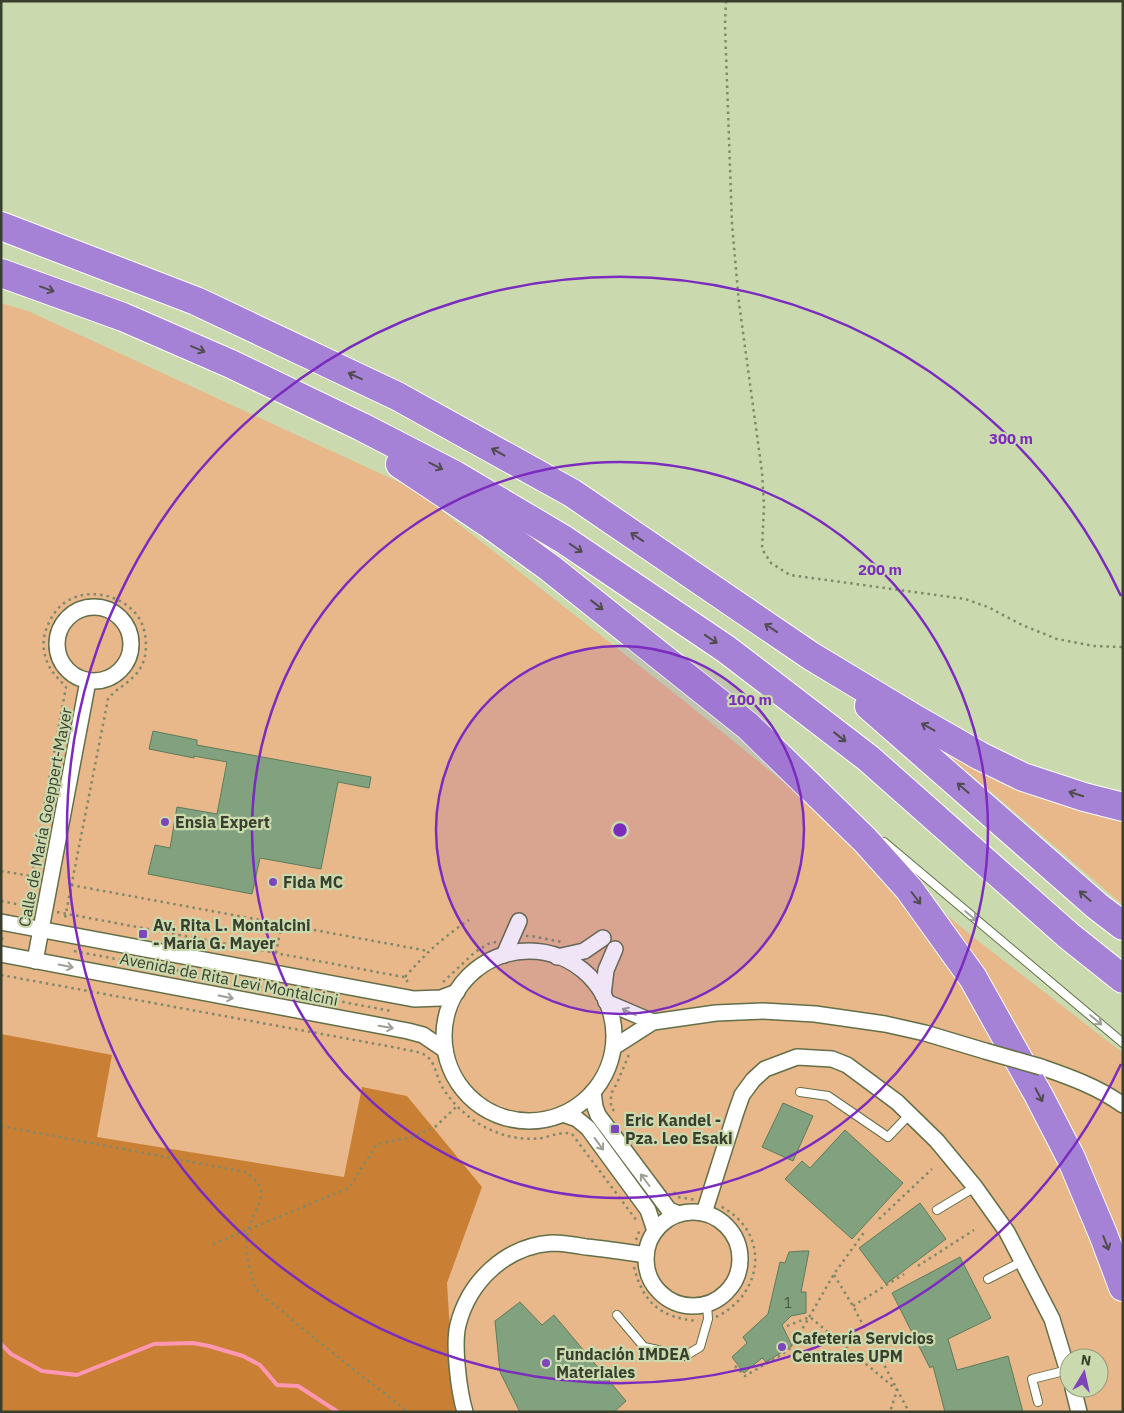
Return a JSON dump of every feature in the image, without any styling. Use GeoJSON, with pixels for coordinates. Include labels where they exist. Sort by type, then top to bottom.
{"type":"FeatureCollection","features":[{"type":"Feature","properties":{"kind":"highway"},"geometry":{"type":"LineString","coordinates":[[1,226],[196,301],[397,396],[572,493],[812,656],[917,720],[1023,776],[1123,807]]}},
{"type":"Feature","properties":{"kind":"highway"},"geometry":{"type":"LineString","coordinates":[[1,273],[123,318],[222,360],[362,427],[454,475],[563,539],[726,649],[868,758],[1068,936],[1123,979]]}},
{"type":"Feature","properties":{"kind":"highway"},"geometry":{"type":"LineString","coordinates":[[362,427],[392,458],[550,568],[748,726],[865,840],[904,883],[973,978],[1039,1096],[1071,1158],[1123,1287]]}},
{"type":"Feature","properties":{"kind":"highway"},"geometry":{"type":"LineString","coordinates":[[812,656],[1090,900],[1123,926]]}},
{"type":"Feature","properties":{"kind":"street"},"geometry":{"type":"LineString","coordinates":[[86,608],[100,608],[114,613],[124,623],[130,636],[131,650],[126,664],[116,674],[103,680],[88,681],[75,676],[64,666],[58,653],[58,638],[63,625],[73,614],[86,608]]}},
{"type":"Feature","properties":{"kind":"street","name":"Calle de María Goeppert-Mayer"},"geometry":{"type":"LineString","coordinates":[[36,961],[88,681]]}},
{"type":"Feature","properties":{"kind":"street"},"geometry":{"type":"LineString","coordinates":[[504,955],[519,921]]}},
{"type":"Feature","properties":{"kind":"street","name":"Avenida de Rita Levi Montalcini"},"geometry":{"type":"LineString","coordinates":[[1,922],[41,930],[76,944],[394,996],[434,999],[457,992]]}},
{"type":"Feature","properties":{"kind":"street"},"geometry":{"type":"LineString","coordinates":[[557,956],[584,951],[603,938]]}},
{"type":"Feature","properties":{"kind":"street"},"geometry":{"type":"LineString","coordinates":[[615,949],[606,970],[605,998],[613,1024],[614,1047],[608,1069],[593,1092],[579,1105],[549,1119],[526,1121],[506,1118],[483,1108],[460,1086],[452,1071],[445,1050],[445,1023],[449,1008],[466,980],[490,961],[504,955],[527,952],[545,953],[566,960],[584,972],[605,998],[653,1022]]}},
{"type":"Feature","properties":{"kind":"street","name":"Avenida de Rita Levi Montalcini"},"geometry":{"type":"LineString","coordinates":[[1,954],[388,1027],[423,1035],[445,1050]]}},
{"type":"Feature","properties":{"kind":"street"},"geometry":{"type":"LineString","coordinates":[[614,1047],[653,1022],[716,1012],[762,1011],[815,1014],[885,1024],[925,1033],[1041,1067],[1083,1082],[1123,1105]]}},
{"type":"Feature","properties":{"kind":"street"},"geometry":{"type":"LineString","coordinates":[[704,1213],[742,1094],[753,1080],[765,1069],[797,1057],[818,1057],[847,1065],[910,1114],[937,1141],[975,1188],[1007,1232],[1023,1261],[1052,1319],[1061,1348]]}},
{"type":"Feature","properties":{"kind":"street"},"geometry":{"type":"LineString","coordinates":[[593,1092],[595,1107],[607,1128],[662,1202],[670,1210],[679,1214]]}},
{"type":"Feature","properties":{"kind":"street"},"geometry":{"type":"LineString","coordinates":[[563,1114],[577,1119],[590,1131],[648,1210],[656,1231]]}},
{"type":"Feature","properties":{"kind":"street"},"geometry":{"type":"LineString","coordinates":[[688,1212],[704,1213],[723,1222],[732,1232],[739,1245],[741,1259],[739,1272],[730,1289],[719,1299],[707,1304],[682,1305],[662,1295],[657,1289],[649,1275],[641,1250],[667,1220],[688,1212]]}},
{"type":"Feature","properties":{"kind":"street"},"geometry":{"type":"LineString","coordinates":[[465,1412],[457,1360],[458,1325],[473,1290],[499,1262],[516,1253],[551,1243],[641,1250]]}},
{"type":"Feature","properties":{"kind":"street"},"geometry":{"type":"LineString","coordinates":[[1076,1398],[1079,1412]]}},
{"type":"Feature","properties":{"kind":"lane"},"geometry":{"type":"LineString","coordinates":[[748,726],[851,814]]}},
{"type":"Feature","properties":{"kind":"lane"},"geometry":{"type":"LineString","coordinates":[[881,840],[1123,1043]]}},
{"type":"Feature","properties":{"kind":"lane"},"geometry":{"type":"LineString","coordinates":[[800,1092],[828,1096],[888,1137],[910,1114]]}},
{"type":"Feature","properties":{"kind":"lane"},"geometry":{"type":"LineString","coordinates":[[937,1210],[975,1188]]}},
{"type":"Feature","properties":{"kind":"lane"},"geometry":{"type":"LineString","coordinates":[[988,1279],[1023,1261]]}},
{"type":"Feature","properties":{"kind":"lane"},"geometry":{"type":"LineString","coordinates":[[617,1315],[644,1347],[685,1356],[700,1347],[708,1319],[707,1304]]}},
{"type":"Feature","properties":{"kind":"lane"},"geometry":{"type":"LineString","coordinates":[[1038,1402],[1032,1379],[1059,1374]]}},
{"type":"Feature","properties":{"kind":"path"},"geometry":{"type":"LineString","coordinates":[[726,1],[725,25],[732,224],[739,303],[762,472],[764,506],[762,549],[765,556],[790,575],[965,599],[988,607],[1022,625],[1057,639],[1094,646],[1123,647]]}},
{"type":"Feature","properties":{"kind":"path"},"geometry":{"type":"LineString","coordinates":[[1,871],[31,876]]}},
{"type":"Feature","properties":{"kind":"path"},"geometry":{"type":"LineString","coordinates":[[72,885],[428,950]]}},
{"type":"Feature","properties":{"kind":"path"},"geometry":{"type":"LineString","coordinates":[[67,987],[81,917]]}},
{"type":"Feature","properties":{"kind":"path"},"geometry":{"type":"LineString","coordinates":[[405,978],[428,950],[469,920]]}},
{"type":"Feature","properties":{"kind":"path"},"geometry":{"type":"LineString","coordinates":[[276,954],[282,923]]}},
{"type":"Feature","properties":{"kind":"path"},"geometry":{"type":"LineString","coordinates":[[439,985],[475,952],[488,944],[512,938],[531,936],[567,942]]}},
{"type":"Feature","properties":{"kind":"path"},"geometry":{"type":"LineString","coordinates":[[76,944],[392,1011]]}},
{"type":"Feature","properties":{"kind":"path"},"geometry":{"type":"LineString","coordinates":[[1,975],[425,1055],[432,1062],[441,1085],[457,1106],[482,1125],[496,1132],[525,1139],[540,1138],[566,1132],[572,1134],[637,1222],[640,1229],[641,1250]]}},
{"type":"Feature","properties":{"kind":"path"},"geometry":{"type":"LineString","coordinates":[[385,1046],[398,976]]}},
{"type":"Feature","properties":{"kind":"path"},"geometry":{"type":"LineString","coordinates":[[407,984],[415,985]]}},
{"type":"Feature","properties":{"kind":"path"},"geometry":{"type":"LineString","coordinates":[[213,1244],[349,1188],[377,1144],[412,1137],[435,1127],[457,1106]]}},
{"type":"Feature","properties":{"kind":"path"},"geometry":{"type":"LineString","coordinates":[[1,1126],[244,1172],[255,1178],[260,1184],[261,1201],[248,1230],[246,1254],[256,1290],[322,1345],[408,1412]]}},
{"type":"Feature","properties":{"kind":"path"},"geometry":{"type":"LineString","coordinates":[[879,1219],[932,1169]]}},
{"type":"Feature","properties":{"kind":"path"},"geometry":{"type":"LineString","coordinates":[[918,1266],[974,1230]]}},
{"type":"Feature","properties":{"kind":"path"},"geometry":{"type":"LineString","coordinates":[[735,1366],[745,1376],[792,1347],[834,1274],[865,1231]]}},
{"type":"Feature","properties":{"kind":"path"},"geometry":{"type":"LineString","coordinates":[[834,1274],[909,1412]]}},
{"type":"Feature","properties":{"kind":"path"},"geometry":{"type":"LineString","coordinates":[[853,1306],[904,1274]]}},
{"type":"Feature","properties":{"kind":"path"},"geometry":{"type":"LineString","coordinates":[[787,1326],[810,1316]]}},
{"type":"Feature","properties":{"kind":"path"},"geometry":{"type":"LineString","coordinates":[[810,1316],[897,1390]]}},
{"type":"Feature","properties":{"kind":"path"},"geometry":{"type":"LineString","coordinates":[[890,1412],[897,1390]]}},
{"type":"Feature","properties":{"kind":"shaded area"},"geometry":{"type":"Polygon","coordinates":[[[1,303],[28,311],[414,489],[683,700],[977,940],[1123,1053],[1123,1412],[1,1412],[1,303]]]}},
{"type":"Feature","properties":{"kind":"shaded area"},"geometry":{"type":"Polygon","coordinates":[[[941,749],[1123,815],[1123,905],[941,749]]]}},
{"type":"Feature","properties":{"kind":"shaded area"},"geometry":{"type":"Polygon","coordinates":[[[1,1034],[112,1055],[97,1137],[344,1177],[362,1087],[407,1096],[482,1187],[447,1283],[455,1412],[1,1412],[1,1034]]]}},
{"type":"Feature","properties":{"kind":"building"},"geometry":{"type":"Polygon","coordinates":[[[153,731],[197,740],[197,745],[371,777],[369,788],[338,782],[321,869],[260,858],[252,894],[148,874],[155,845],[170,848],[177,807],[217,814],[227,762],[149,749],[153,731]]]}},
{"type":"Feature","properties":{"kind":"building"},"geometry":{"type":"Polygon","coordinates":[[[783,1103],[813,1116],[793,1161],[762,1147],[783,1103]]]}},
{"type":"Feature","properties":{"kind":"building"},"geometry":{"type":"Polygon","coordinates":[[[845,1130],[903,1183],[852,1239],[785,1179],[802,1161],[810,1168],[845,1130]]]}},
{"type":"Feature","properties":{"kind":"building"},"geometry":{"type":"Polygon","coordinates":[[[920,1203],[946,1239],[886,1284],[859,1248],[920,1203]]]}},
{"type":"Feature","properties":{"kind":"building"},"geometry":{"type":"Polygon","coordinates":[[[809,1251],[801,1292],[806,1292],[806,1313],[791,1316],[782,1325],[792,1346],[766,1362],[762,1358],[744,1373],[732,1357],[747,1343],[743,1337],[768,1314],[780,1262],[785,1263],[789,1252],[809,1251]]]}},
{"type":"Feature","properties":{"kind":"building"},"geometry":{"type":"Polygon","coordinates":[[[960,1257],[991,1318],[948,1339],[957,1370],[1008,1356],[1023,1412],[945,1412],[933,1366],[930,1368],[892,1293],[960,1257]]]}},
{"type":"Feature","properties":{"kind":"building","name":"Fundación IMDEA Materiales"},"geometry":{"type":"Polygon","coordinates":[[[520,1302],[542,1325],[554,1315],[626,1401],[614,1412],[520,1412],[500,1372],[495,1321],[520,1302]]]}},
{"type":"Feature","properties":{"kind":"waterway"},"geometry":{"type":"LineString","coordinates":[[1,1344],[11,1354],[42,1371],[77,1375],[154,1344],[193,1343],[209,1346],[243,1356],[260,1365],[277,1385],[298,1386],[338,1412]]}},
{"type":"Feature","properties":{"kind":"place","name":"Ensia Expert"},"geometry":{"type":"Point","coordinates":[165,822]}},
{"type":"Feature","properties":{"kind":"place","name":"Fida MC"},"geometry":{"type":"Point","coordinates":[273,882]}},
{"type":"Feature","properties":{"kind":"place","name":"Av. Rita L. Montalcini - María G. Mayer"},"geometry":{"type":"Point","coordinates":[143,934]}},
{"type":"Feature","properties":{"kind":"place","name":"Eric Kandel - Pza. Leo Esaki"},"geometry":{"type":"Point","coordinates":[615,1129]}},
{"type":"Feature","properties":{"kind":"place","name":"Cafetería Servicios Centrales UPM"},"geometry":{"type":"Point","coordinates":[782,1347]}},
{"type":"Feature","properties":{"kind":"place","name":"Fundación IMDEA Materiales"},"geometry":{"type":"Point","coordinates":[546,1363]}}]}
